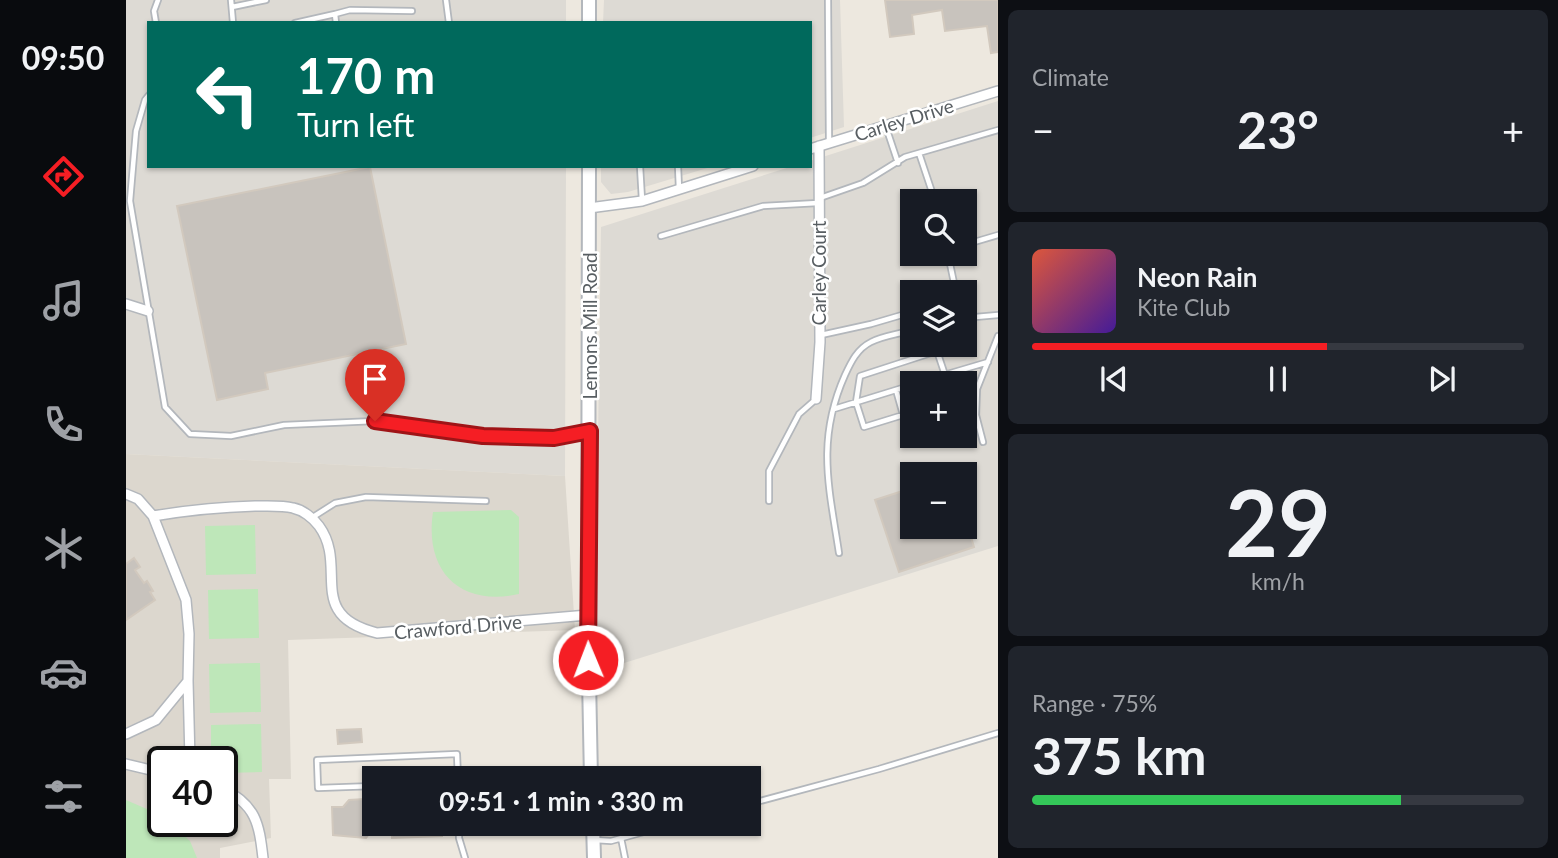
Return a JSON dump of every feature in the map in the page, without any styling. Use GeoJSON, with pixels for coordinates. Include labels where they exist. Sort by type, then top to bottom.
{"type":"FeatureCollection","features":[{"type":"Feature","properties":{"kind":"street"},"geometry":{"type":"LineString","coordinates":[[589,0],[589,21]]}},
{"type":"Feature","properties":{"kind":"street","name":"Carley Drive"},"geometry":{"type":"LineString","coordinates":[[819,146],[998,91]]}},
{"type":"Feature","properties":{"kind":"street","name":"Carley Court"},"geometry":{"type":"LineString","coordinates":[[816,399],[820,335],[819,146]]}},
{"type":"Feature","properties":{"kind":"street","name":"Lemons Mill Road"},"geometry":{"type":"LineString","coordinates":[[589,168],[588,615],[591,766]]}},
{"type":"Feature","properties":{"kind":"street"},"geometry":{"type":"LineString","coordinates":[[589,208],[642,201],[727,170]]}},
{"type":"Feature","properties":{"kind":"street"},"geometry":{"type":"LineString","coordinates":[[126,304],[148,311]]}},
{"type":"Feature","properties":{"kind":"street"},"geometry":{"type":"LineString","coordinates":[[126,494],[138,499],[153,516],[186,600],[189,634],[190,746]]}},
{"type":"Feature","properties":{"kind":"street"},"geometry":{"type":"LineString","coordinates":[[153,516],[202,507],[264,506],[294,508],[313,518]]}},
{"type":"Feature","properties":{"kind":"street","name":"Crawford Drive"},"geometry":{"type":"LineString","coordinates":[[313,518],[327,537],[331,594],[335,606],[359,629],[377,633],[404,632],[588,615]]}},
{"type":"Feature","properties":{"kind":"street"},"geometry":{"type":"LineString","coordinates":[[126,734],[156,720],[188,681]]}},
{"type":"Feature","properties":{"kind":"street"},"geometry":{"type":"LineString","coordinates":[[126,764],[147,769]]}},
{"type":"Feature","properties":{"kind":"street"},"geometry":{"type":"LineString","coordinates":[[238,796],[254,815],[263,858]]}},
{"type":"Feature","properties":{"kind":"street"},"geometry":{"type":"LineString","coordinates":[[594,836],[594,858]]}},
{"type":"Feature","properties":{"kind":"lane"},"geometry":{"type":"LineString","coordinates":[[156,21],[154,10],[158,0]]}},
{"type":"Feature","properties":{"kind":"lane"},"geometry":{"type":"LineString","coordinates":[[231,0],[233,21]]}},
{"type":"Feature","properties":{"kind":"lane"},"geometry":{"type":"LineString","coordinates":[[232,7],[266,0]]}},
{"type":"Feature","properties":{"kind":"lane"},"geometry":{"type":"LineString","coordinates":[[350,10],[351,0]]}},
{"type":"Feature","properties":{"kind":"lane"},"geometry":{"type":"LineString","coordinates":[[446,0],[449,21]]}},
{"type":"Feature","properties":{"kind":"lane"},"geometry":{"type":"LineString","coordinates":[[819,146],[830,114],[828,0]]}},
{"type":"Feature","properties":{"kind":"lane"},"geometry":{"type":"LineString","coordinates":[[305,21],[350,10],[412,11]]}},
{"type":"Feature","properties":{"kind":"lane"},"geometry":{"type":"LineString","coordinates":[[335,15],[336,21]]}},
{"type":"Feature","properties":{"kind":"lane"},"geometry":{"type":"LineString","coordinates":[[147,98],[136,131],[130,201],[165,407],[190,433],[231,436],[284,425],[375,421],[483,436],[554,438],[590,431]]}},
{"type":"Feature","properties":{"kind":"lane"},"geometry":{"type":"LineString","coordinates":[[886,125],[898,163]]}},
{"type":"Feature","properties":{"kind":"lane"},"geometry":{"type":"LineString","coordinates":[[661,236],[763,206],[819,201],[863,183],[919,153],[998,130]]}},
{"type":"Feature","properties":{"kind":"lane"},"geometry":{"type":"LineString","coordinates":[[919,153],[931,189]]}},
{"type":"Feature","properties":{"kind":"lane"},"geometry":{"type":"LineString","coordinates":[[641,168],[642,201]]}},
{"type":"Feature","properties":{"kind":"lane"},"geometry":{"type":"LineString","coordinates":[[678,168],[679,189]]}},
{"type":"Feature","properties":{"kind":"lane"},"geometry":{"type":"LineString","coordinates":[[977,241],[998,235]]}},
{"type":"Feature","properties":{"kind":"lane"},"geometry":{"type":"LineString","coordinates":[[977,318],[998,314]]}},
{"type":"Feature","properties":{"kind":"lane"},"geometry":{"type":"LineString","coordinates":[[820,335],[900,316]]}},
{"type":"Feature","properties":{"kind":"lane"},"geometry":{"type":"LineString","coordinates":[[839,554],[826,460],[827,433],[841,384],[854,356],[870,342],[900,333]]}},
{"type":"Feature","properties":{"kind":"lane"},"geometry":{"type":"LineString","coordinates":[[983,442],[976,415],[977,389],[998,336]]}},
{"type":"Feature","properties":{"kind":"lane"},"geometry":{"type":"LineString","coordinates":[[896,390],[903,415],[864,427],[856,402],[860,376],[937,351],[944,371]]}},
{"type":"Feature","properties":{"kind":"lane"},"geometry":{"type":"LineString","coordinates":[[958,371],[988,362]]}},
{"type":"Feature","properties":{"kind":"lane"},"geometry":{"type":"LineString","coordinates":[[834,409],[900,389]]}},
{"type":"Feature","properties":{"kind":"lane"},"geometry":{"type":"LineString","coordinates":[[769,501],[769,471],[799,414],[816,399]]}},
{"type":"Feature","properties":{"kind":"lane"},"geometry":{"type":"LineString","coordinates":[[313,518],[335,503],[366,497],[486,501]]}},
{"type":"Feature","properties":{"kind":"lane"},"geometry":{"type":"LineString","coordinates":[[761,801],[998,733]]}},
{"type":"Feature","properties":{"kind":"lane"},"geometry":{"type":"LineString","coordinates":[[362,786],[318,788],[317,760],[457,754],[457,766]]}},
{"type":"Feature","properties":{"kind":"lane"},"geometry":{"type":"LineString","coordinates":[[459,836],[465,858]]}},
{"type":"Feature","properties":{"kind":"lane"},"geometry":{"type":"LineString","coordinates":[[594,840],[628,836]]}},
{"type":"Feature","properties":{"kind":"lane"},"geometry":{"type":"LineString","coordinates":[[621,838],[625,858]]}},
{"type":"Feature","properties":{"kind":"shaded area"},"geometry":{"type":"Polygon","coordinates":[[[126,0],[566,0],[566,21],[147,21],[147,168],[566,168],[565,476],[126,454],[126,0]]]}},
{"type":"Feature","properties":{"kind":"shaded area"},"geometry":{"type":"Polygon","coordinates":[[[604,0],[840,0],[844,127],[812,137],[812,21],[603,21],[604,0]]]}},
{"type":"Feature","properties":{"kind":"shaded area"},"geometry":{"type":"Polygon","coordinates":[[[998,101],[998,546],[621,664],[595,657],[601,227],[787,168],[812,168],[812,160],[998,101]]]}},
{"type":"Feature","properties":{"kind":"shaded area"},"geometry":{"type":"Polygon","coordinates":[[[601,168],[707,168],[628,192],[611,194],[601,182],[601,168]]]}},
{"type":"Feature","properties":{"kind":"shaded area"},"geometry":{"type":"Polygon","coordinates":[[[126,454],[565,476],[575,630],[288,640],[291,779],[269,779],[271,838],[220,848],[220,858],[126,858],[126,454]]]}},
{"type":"Feature","properties":{"kind":"green space"},"geometry":{"type":"Polygon","coordinates":[[[511,510],[519,517],[519,594],[498,597],[479,595],[450,580],[434,552],[433,512],[511,510]]]}},
{"type":"Feature","properties":{"kind":"green space"},"geometry":{"type":"Polygon","coordinates":[[[255,525],[256,574],[206,575],[205,526],[255,525]]]}},
{"type":"Feature","properties":{"kind":"green space"},"geometry":{"type":"Polygon","coordinates":[[[258,589],[259,638],[209,639],[208,590],[258,589]]]}},
{"type":"Feature","properties":{"kind":"green space"},"geometry":{"type":"Polygon","coordinates":[[[260,663],[261,712],[210,713],[209,664],[260,663]]]}},
{"type":"Feature","properties":{"kind":"green space"},"geometry":{"type":"Polygon","coordinates":[[[261,724],[262,772],[238,773],[238,746],[211,746],[211,725],[261,724]]]}},
{"type":"Feature","properties":{"kind":"green space"},"geometry":{"type":"Polygon","coordinates":[[[126,800],[147,809],[147,837],[186,837],[197,858],[126,858],[126,800]]]}},
{"type":"Feature","properties":{"kind":"building"},"geometry":{"type":"Polygon","coordinates":[[[885,0],[998,0],[998,52],[991,53],[987,26],[945,31],[942,10],[912,15],[914,34],[890,37],[885,0]]]}},
{"type":"Feature","properties":{"kind":"building"},"geometry":{"type":"Polygon","coordinates":[[[370,168],[406,344],[265,373],[268,389],[217,400],[177,206],[370,168]]]}},
{"type":"Feature","properties":{"kind":"building"},"geometry":{"type":"Polygon","coordinates":[[[900,492],[900,539],[972,539],[974,547],[899,572],[875,500],[900,492]]]}},
{"type":"Feature","properties":{"kind":"building"},"geometry":{"type":"Polygon","coordinates":[[[134,558],[140,567],[135,570],[144,583],[147,581],[155,600],[126,620],[126,564],[134,558]]]}},
{"type":"Feature","properties":{"kind":"building"},"geometry":{"type":"Polygon","coordinates":[[[361,729],[362,742],[338,744],[337,730],[361,729]]]}},
{"type":"Feature","properties":{"kind":"building"},"geometry":{"type":"Polygon","coordinates":[[[362,799],[362,836],[368,836],[366,838],[333,835],[332,807],[343,807],[349,800],[362,799]]]}},
{"type":"Feature","properties":{"kind":"building"},"geometry":{"type":"Polygon","coordinates":[[[392,836],[442,836],[392,838],[392,836]]]}},
{"type":"Feature","properties":{"kind":"route"},"geometry":{"type":"LineString","coordinates":[[375,421],[483,436],[554,438],[590,431],[588,660]]}}]}
